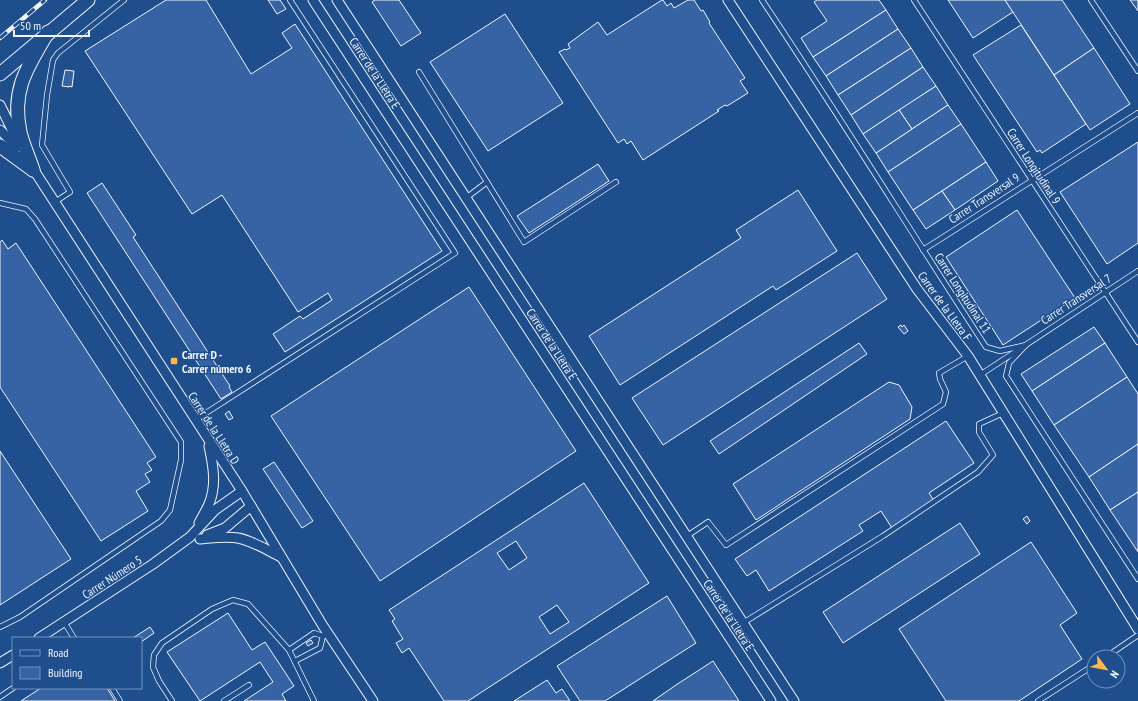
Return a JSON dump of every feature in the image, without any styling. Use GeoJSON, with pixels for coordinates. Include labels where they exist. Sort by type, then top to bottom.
{"type":"FeatureCollection","features":[{"type":"Feature","properties":{"kind":"main road"},"geometry":{"type":"LineString","coordinates":[[0,74],[48,32],[88,0]]}},
{"type":"Feature","properties":{"kind":"main road"},"geometry":{"type":"LineString","coordinates":[[33,170],[20,132],[17,112],[18,99],[20,84],[27,68],[48,32]]}},
{"type":"Feature","properties":{"kind":"main road"},"geometry":{"type":"LineString","coordinates":[[0,146],[33,170]]}},
{"type":"Feature","properties":{"kind":"street","name":"Carrer de la Lletra E"},"geometry":{"type":"LineString","coordinates":[[313,0],[771,701]]}},
{"type":"Feature","properties":{"kind":"street","name":"Carrer de la Lletra E"},"geometry":{"type":"LineString","coordinates":[[337,0],[794,701]]}},
{"type":"Feature","properties":{"kind":"street","name":"Carrer de la Lletra F"},"geometry":{"type":"LineString","coordinates":[[728,0],[917,289],[968,356],[1138,629]]}},
{"type":"Feature","properties":{"kind":"street"},"geometry":{"type":"LineString","coordinates":[[0,105],[33,170]]}},
{"type":"Feature","properties":{"kind":"street"},"geometry":{"type":"LineString","coordinates":[[0,130],[9,139],[33,170]]}},
{"type":"Feature","properties":{"kind":"street","name":"Carrer de la Lletra D"},"geometry":{"type":"LineString","coordinates":[[33,170],[242,491],[325,635],[373,701]]}},
{"type":"Feature","properties":{"kind":"street"},"geometry":{"type":"LineString","coordinates":[[198,535],[213,487],[213,468],[208,440]]}},
{"type":"Feature","properties":{"kind":"street"},"geometry":{"type":"LineString","coordinates":[[198,535],[215,510],[242,491]]}},
{"type":"Feature","properties":{"kind":"street"},"geometry":{"type":"LineString","coordinates":[[198,535],[225,528],[251,506]]}},
{"type":"Feature","properties":{"kind":"street"},"geometry":{"type":"LineString","coordinates":[[198,535],[239,538],[254,543],[282,558]]}},
{"type":"Feature","properties":{"kind":"street","name":"Carrer Número 5"},"geometry":{"type":"LineString","coordinates":[[41,637],[183,543],[198,535]]}},
{"type":"Feature","properties":{"kind":"street"},"geometry":{"type":"LineString","coordinates":[[0,663],[12,656]]}},
{"type":"Feature","properties":{"kind":"lane"},"geometry":{"type":"LineString","coordinates":[[54,202],[70,192],[42,145],[47,95],[53,60],[58,53],[124,0]]}},
{"type":"Feature","properties":{"kind":"lane"},"geometry":{"type":"LineString","coordinates":[[195,420],[455,253],[290,0]]}},
{"type":"Feature","properties":{"kind":"lane","name":"Carrer Longitudinal 11"},"geometry":{"type":"LineString","coordinates":[[762,0],[986,347],[1000,351],[1026,345]]}},
{"type":"Feature","properties":{"kind":"lane","name":"Carrer Longitudinal 9"},"geometry":{"type":"LineString","coordinates":[[914,0],[1138,342]]}},
{"type":"Feature","properties":{"kind":"lane"},"geometry":{"type":"LineString","coordinates":[[1091,0],[1138,71]]}},
{"type":"Feature","properties":{"kind":"lane"},"geometry":{"type":"LineString","coordinates":[[419,72],[524,242],[616,182]]}},
{"type":"Feature","properties":{"kind":"lane","name":"Carrer Transversal 9"},"geometry":{"type":"LineString","coordinates":[[923,250],[1138,113]]}},
{"type":"Feature","properties":{"kind":"lane"},"geometry":{"type":"LineString","coordinates":[[466,198],[487,182]]}},
{"type":"Feature","properties":{"kind":"lane"},"geometry":{"type":"LineString","coordinates":[[0,202],[26,209],[36,219],[181,442],[181,460],[170,510],[162,521],[20,617],[0,627]]}},
{"type":"Feature","properties":{"kind":"lane","name":"Carrer Transversal 7"},"geometry":{"type":"LineString","coordinates":[[1026,345],[1138,271]]}},
{"type":"Feature","properties":{"kind":"lane"},"geometry":{"type":"LineString","coordinates":[[980,375],[1026,345]]}},
{"type":"Feature","properties":{"kind":"lane"},"geometry":{"type":"LineString","coordinates":[[1026,345],[1009,363],[1006,376],[1138,579]]}},
{"type":"Feature","properties":{"kind":"lane"},"geometry":{"type":"LineString","coordinates":[[687,536],[708,522],[726,545],[943,404],[946,392],[939,373],[968,356]]}},
{"type":"Feature","properties":{"kind":"lane"},"geometry":{"type":"LineString","coordinates":[[743,623],[883,536],[978,472],[993,455],[979,432],[979,424],[1003,413]]}},
{"type":"Feature","properties":{"kind":"lane"},"geometry":{"type":"LineString","coordinates":[[172,701],[159,681],[153,667],[154,655],[162,643],[174,634],[212,609],[234,600],[248,604],[288,650],[295,661],[314,701]]}},
{"type":"Feature","properties":{"kind":"lane"},"geometry":{"type":"LineString","coordinates":[[64,622],[73,637]]}},
{"type":"Feature","properties":{"kind":"lane"},"geometry":{"type":"LineString","coordinates":[[288,650],[314,633],[325,635],[320,648],[295,661]]}},
{"type":"Feature","properties":{"kind":"lane"},"geometry":{"type":"LineString","coordinates":[[1118,649],[1138,635]]}},
{"type":"Feature","properties":{"kind":"lane"},"geometry":{"type":"LineString","coordinates":[[1038,701],[1086,670]]}},
{"type":"Feature","properties":{"kind":"lane"},"geometry":{"type":"LineString","coordinates":[[224,701],[249,685]]}},
{"type":"Feature","properties":{"kind":"lane"},"geometry":{"type":"LineString","coordinates":[[0,697],[12,689]]}},
{"type":"Feature","properties":{"kind":"lane"},"geometry":{"type":"LineString","coordinates":[[113,689],[120,701]]}},
{"type":"Feature","properties":{"kind":"building"},"geometry":{"type":"Polygon","coordinates":[[[166,0],[206,0],[251,74],[292,48],[282,33],[295,24],[442,251],[285,352],[273,334],[300,316],[303,319],[332,300],[328,293],[298,312],[222,195],[192,214],[85,51],[166,0]]]}},
{"type":"Feature","properties":{"kind":"building"},"geometry":{"type":"Polygon","coordinates":[[[268,0],[280,0],[286,9],[277,14],[268,0]]]}},
{"type":"Feature","properties":{"kind":"building"},"geometry":{"type":"Polygon","coordinates":[[[375,0],[399,0],[421,33],[401,46],[372,2],[375,0]]]}},
{"type":"Feature","properties":{"kind":"building"},"geometry":{"type":"Polygon","coordinates":[[[662,0],[667,6],[671,3],[674,8],[688,0],[694,0],[701,11],[703,10],[710,22],[709,23],[745,78],[740,81],[748,93],[727,106],[725,105],[717,110],[719,111],[643,160],[631,141],[627,144],[624,139],[618,143],[559,52],[570,48],[568,44],[598,22],[607,35],[662,0]]]}},
{"type":"Feature","properties":{"kind":"building"},"geometry":{"type":"Polygon","coordinates":[[[817,0],[879,0],[886,10],[813,57],[801,38],[827,21],[814,2],[817,0]]]}},
{"type":"Feature","properties":{"kind":"building"},"geometry":{"type":"Polygon","coordinates":[[[948,0],[1005,0],[1013,12],[973,38],[948,0]]]}},
{"type":"Feature","properties":{"kind":"building"},"geometry":{"type":"Polygon","coordinates":[[[1005,0],[1062,0],[1094,48],[1054,75],[1005,0]]]}},
{"type":"Feature","properties":{"kind":"building"},"geometry":{"type":"Polygon","coordinates":[[[1130,0],[1138,0],[1138,11],[1130,0]]]}},
{"type":"Feature","properties":{"kind":"building"},"geometry":{"type":"Polygon","coordinates":[[[886,10],[898,29],[826,76],[813,57],[886,10]]]}},
{"type":"Feature","properties":{"kind":"building"},"geometry":{"type":"Polygon","coordinates":[[[505,14],[563,103],[488,151],[430,62],[505,14]]]}},
{"type":"Feature","properties":{"kind":"building"},"geometry":{"type":"Polygon","coordinates":[[[1021,25],[1086,124],[1042,153],[1040,150],[1037,152],[973,55],[1021,25]]]}},
{"type":"Feature","properties":{"kind":"building"},"geometry":{"type":"Polygon","coordinates":[[[898,29],[911,48],[838,95],[826,76],[898,29]]]}},
{"type":"Feature","properties":{"kind":"building"},"geometry":{"type":"Polygon","coordinates":[[[911,48],[923,67],[851,115],[838,95],[911,48]]]}},
{"type":"Feature","properties":{"kind":"building"},"geometry":{"type":"Polygon","coordinates":[[[1094,48],[1130,104],[1090,130],[1054,75],[1094,48]]]}},
{"type":"Feature","properties":{"kind":"building"},"geometry":{"type":"Polygon","coordinates":[[[923,67],[936,86],[863,134],[851,115],[923,67]]]}},
{"type":"Feature","properties":{"kind":"building"},"geometry":{"type":"Polygon","coordinates":[[[65,70],[74,71],[72,87],[62,86],[65,70]]]}},
{"type":"Feature","properties":{"kind":"building"},"geometry":{"type":"Polygon","coordinates":[[[936,86],[948,105],[912,129],[899,110],[936,86]]]}},
{"type":"Feature","properties":{"kind":"building"},"geometry":{"type":"Polygon","coordinates":[[[948,105],[961,124],[888,172],[876,153],[948,105]]]}},
{"type":"Feature","properties":{"kind":"building"},"geometry":{"type":"Polygon","coordinates":[[[899,110],[912,129],[876,153],[863,134],[899,110]]]}},
{"type":"Feature","properties":{"kind":"building"},"geometry":{"type":"Polygon","coordinates":[[[961,124],[986,162],[913,210],[888,172],[961,124]]]}},
{"type":"Feature","properties":{"kind":"building"},"geometry":{"type":"Polygon","coordinates":[[[1138,142],[1138,243],[1107,264],[1060,192],[1138,142]]]}},
{"type":"Feature","properties":{"kind":"building"},"geometry":{"type":"Polygon","coordinates":[[[986,162],[998,181],[955,210],[942,191],[986,162]]]}},
{"type":"Feature","properties":{"kind":"building"},"geometry":{"type":"Polygon","coordinates":[[[598,164],[609,181],[529,233],[517,216],[598,164]]]}},
{"type":"Feature","properties":{"kind":"building"},"geometry":{"type":"Polygon","coordinates":[[[102,183],[136,235],[133,237],[230,386],[229,387],[232,392],[221,399],[87,193],[102,183]]]}},
{"type":"Feature","properties":{"kind":"building"},"geometry":{"type":"Polygon","coordinates":[[[798,190],[837,251],[776,290],[773,286],[620,385],[589,336],[741,238],[736,230],[798,190]]]}},
{"type":"Feature","properties":{"kind":"building"},"geometry":{"type":"Polygon","coordinates":[[[942,191],[955,210],[926,229],[913,210],[942,191]]]}},
{"type":"Feature","properties":{"kind":"building"},"geometry":{"type":"Polygon","coordinates":[[[1017,210],[1075,298],[1003,345],[946,257],[1017,210]]]}},
{"type":"Feature","properties":{"kind":"building"},"geometry":{"type":"Polygon","coordinates":[[[2,240],[8,249],[16,243],[156,457],[147,463],[152,470],[145,474],[150,482],[136,491],[148,511],[101,541],[0,387],[0,242],[2,240]]]}},
{"type":"Feature","properties":{"kind":"building"},"geometry":{"type":"Polygon","coordinates":[[[857,253],[887,299],[663,445],[632,398],[857,253]]]}},
{"type":"Feature","properties":{"kind":"building"},"geometry":{"type":"Polygon","coordinates":[[[469,287],[576,451],[380,581],[271,416],[469,287]]]}},
{"type":"Feature","properties":{"kind":"building"},"geometry":{"type":"Polygon","coordinates":[[[901,325],[902,327],[904,325],[908,331],[904,334],[898,327],[901,325]]]}},
{"type":"Feature","properties":{"kind":"building"},"geometry":{"type":"Polygon","coordinates":[[[1094,327],[1105,343],[1032,391],[1021,374],[1094,327]]]}},
{"type":"Feature","properties":{"kind":"building"},"geometry":{"type":"Polygon","coordinates":[[[859,343],[867,354],[719,454],[710,441],[859,343]]]}},
{"type":"Feature","properties":{"kind":"building"},"geometry":{"type":"Polygon","coordinates":[[[1105,343],[1127,377],[1054,425],[1032,391],[1105,343]]]}},
{"type":"Feature","properties":{"kind":"building"},"geometry":{"type":"Polygon","coordinates":[[[1127,377],[1138,394],[1138,444],[1089,477],[1054,425],[1127,377]]]}},
{"type":"Feature","properties":{"kind":"building"},"geometry":{"type":"Polygon","coordinates":[[[889,382],[899,385],[912,407],[910,419],[756,520],[733,484],[889,382]]]}},
{"type":"Feature","properties":{"kind":"building"},"geometry":{"type":"Polygon","coordinates":[[[229,411],[233,418],[229,420],[225,414],[229,411]]]}},
{"type":"Feature","properties":{"kind":"building"},"geometry":{"type":"Polygon","coordinates":[[[946,421],[974,463],[929,493],[934,501],[892,528],[881,511],[859,525],[863,531],[769,591],[756,570],[747,576],[735,559],[946,421]]]}},
{"type":"Feature","properties":{"kind":"building"},"geometry":{"type":"Polygon","coordinates":[[[1138,444],[1138,492],[1110,510],[1089,477],[1138,444]]]}},
{"type":"Feature","properties":{"kind":"building"},"geometry":{"type":"Polygon","coordinates":[[[0,451],[71,559],[0,605],[0,451]]]}},
{"type":"Feature","properties":{"kind":"building"},"geometry":{"type":"Polygon","coordinates":[[[274,462],[313,521],[302,528],[263,469],[274,462]]]}},
{"type":"Feature","properties":{"kind":"building"},"geometry":{"type":"Polygon","coordinates":[[[584,483],[649,583],[468,701],[444,701],[409,648],[402,653],[396,643],[403,639],[392,621],[395,619],[389,610],[584,483]],[[516,541],[497,553],[509,570],[527,558],[516,541]],[[557,605],[539,617],[550,634],[569,622],[557,605]]]}},
{"type":"Feature","properties":{"kind":"building"},"geometry":{"type":"Polygon","coordinates":[[[1138,492],[1138,552],[1110,510],[1138,492]]]}},
{"type":"Feature","properties":{"kind":"building"},"geometry":{"type":"Polygon","coordinates":[[[1027,516],[1030,521],[1027,524],[1023,519],[1027,516]]]}},
{"type":"Feature","properties":{"kind":"building"},"geometry":{"type":"Polygon","coordinates":[[[960,523],[980,554],[843,643],[823,612],[960,523]]]}},
{"type":"Feature","properties":{"kind":"building"},"geometry":{"type":"Polygon","coordinates":[[[1031,542],[1077,613],[1060,625],[1082,659],[1019,701],[946,701],[899,629],[1031,542]]]}},
{"type":"Feature","properties":{"kind":"building"},"geometry":{"type":"Polygon","coordinates":[[[667,596],[696,643],[605,701],[580,701],[557,666],[667,596]]]}},
{"type":"Feature","properties":{"kind":"building"},"geometry":{"type":"Polygon","coordinates":[[[228,613],[252,650],[265,642],[294,686],[282,694],[286,701],[244,701],[273,682],[260,662],[200,701],[167,652],[228,613]]]}},
{"type":"Feature","properties":{"kind":"building"},"geometry":{"type":"Polygon","coordinates":[[[150,627],[154,633],[142,641],[142,637],[135,637],[150,627]]]}},
{"type":"Feature","properties":{"kind":"building"},"geometry":{"type":"Polygon","coordinates":[[[311,640],[313,643],[308,646],[306,643],[311,640]]]}},
{"type":"Feature","properties":{"kind":"building"},"geometry":{"type":"Polygon","coordinates":[[[713,661],[739,701],[653,701],[676,685],[713,661]]]}},
{"type":"Feature","properties":{"kind":"building"},"geometry":{"type":"Polygon","coordinates":[[[547,680],[556,693],[562,689],[570,701],[514,701],[547,680]]]}},
{"type":"Feature","properties":{"kind":"building"},"geometry":{"type":"Polygon","coordinates":[[[39,689],[108,689],[115,701],[21,701],[39,689]]]}},
{"type":"Feature","properties":{"kind":"railway"},"geometry":{"type":"LineString","coordinates":[[0,38],[45,0]]}},
{"type":"Feature","properties":{"kind":"place","name":"Carrer D - Carrer número 6"},"geometry":{"type":"Point","coordinates":[174,361]}}]}
